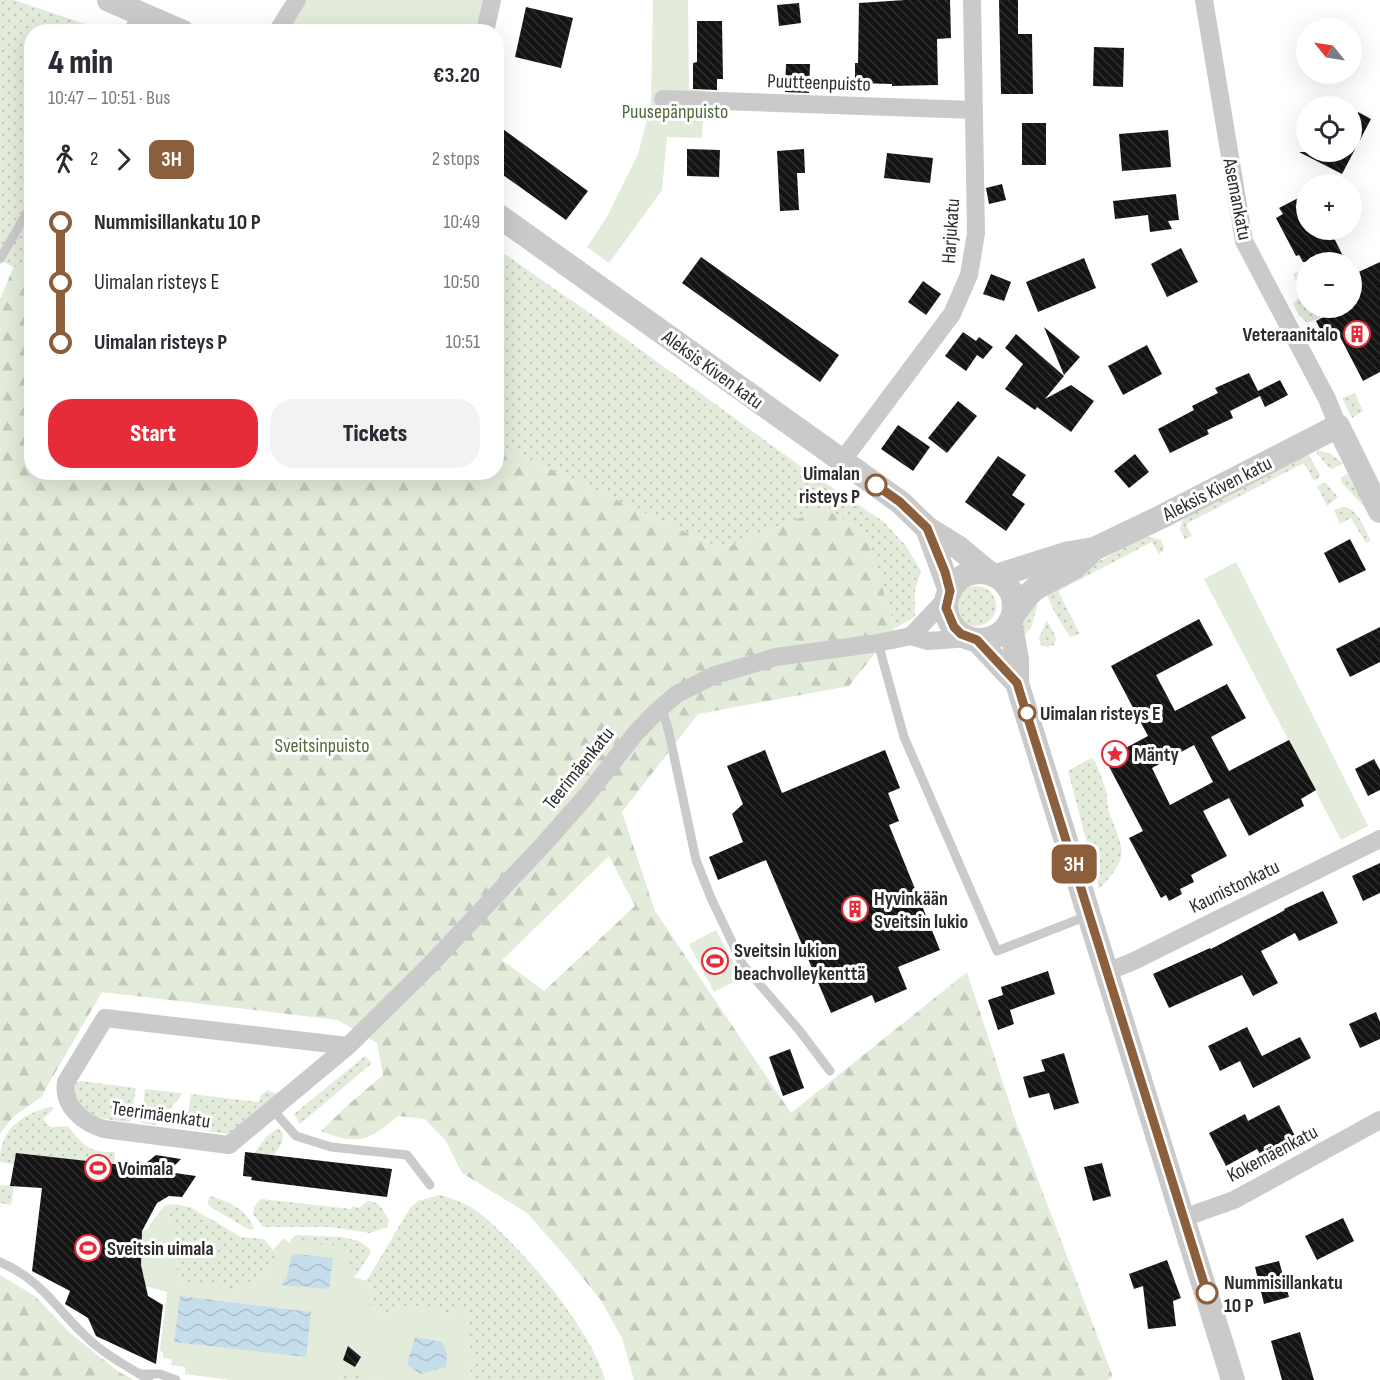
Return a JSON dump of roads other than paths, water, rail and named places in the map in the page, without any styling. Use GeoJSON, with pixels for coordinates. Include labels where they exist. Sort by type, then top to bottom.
{"type":"FeatureCollection","features":[{"type":"Feature","properties":{"kind":"street"},"geometry":{"type":"LineString","coordinates":[[109,0],[133,21]]}},
{"type":"Feature","properties":{"kind":"street"},"geometry":{"type":"LineString","coordinates":[[282,24],[297,0]]}},
{"type":"Feature","properties":{"kind":"street"},"geometry":{"type":"LineString","coordinates":[[487,24],[492,0]]}},
{"type":"Feature","properties":{"kind":"street","name":"Harjukatu"},"geometry":{"type":"LineString","coordinates":[[842,462],[952,314],[969,275],[976,233],[972,0]]}},
{"type":"Feature","properties":{"kind":"street","name":"Asemankatu"},"geometry":{"type":"LineString","coordinates":[[1204,0],[1244,241],[1327,399],[1380,511]]}},
{"type":"Feature","properties":{"kind":"street","name":"Puutteenpuisto"},"geometry":{"type":"LineString","coordinates":[[663,99],[974,110]]}},
{"type":"Feature","properties":{"kind":"street","name":"Aleksis Kiven katu"},"geometry":{"type":"LineString","coordinates":[[504,220],[900,502],[927,528],[959,548],[993,575],[1069,553],[1094,549],[1161,518],[1338,426]]}},
{"type":"Feature","properties":{"kind":"street","name":"Aleksis Kiven katu"},"geometry":{"type":"LineString","coordinates":[[927,528],[945,572],[949,595]]}},
{"type":"Feature","properties":{"kind":"street","name":"Aleksis Kiven katu"},"geometry":{"type":"LineString","coordinates":[[1011,619],[1028,595],[1036,588],[1075,567],[1094,549]]}},
{"type":"Feature","properties":{"kind":"street"},"geometry":{"type":"LineString","coordinates":[[910,636],[949,595],[962,577],[980,572],[993,575],[1005,583],[1011,593],[1014,604],[1011,619],[1017,658],[1017,683],[1233,1380]]}},
{"type":"Feature","properties":{"kind":"street"},"geometry":{"type":"LineString","coordinates":[[949,595],[946,608],[949,618],[961,634],[974,639],[1017,683]]}},
{"type":"Feature","properties":{"kind":"street"},"geometry":{"type":"LineString","coordinates":[[974,639],[996,636],[1004,630],[1011,619]]}},
{"type":"Feature","properties":{"kind":"street","name":"Teerimäenkatu"},"geometry":{"type":"LineString","coordinates":[[348,1046],[105,1018],[66,1082],[65,1090],[73,1109],[91,1126],[229,1145],[348,1046],[431,964],[542,846],[588,794],[634,735],[677,694],[743,665],[776,657],[878,643],[910,636],[928,641],[974,639]]}},
{"type":"Feature","properties":{"kind":"street","name":"Kaunistonkatu"},"geometry":{"type":"LineString","coordinates":[[1107,972],[1134,961],[1380,839]]}},
{"type":"Feature","properties":{"kind":"street","name":"Kokemäenkatu"},"geometry":{"type":"LineString","coordinates":[[1183,1218],[1234,1200],[1380,1120]]}},
{"type":"Feature","properties":{"kind":"lane"},"geometry":{"type":"LineString","coordinates":[[0,259],[24,218]]}},
{"type":"Feature","properties":{"kind":"lane"},"geometry":{"type":"LineString","coordinates":[[878,643],[904,737],[997,951],[1089,915]]}},
{"type":"Feature","properties":{"kind":"lane"},"geometry":{"type":"LineString","coordinates":[[661,708],[668,728],[696,860],[711,898],[743,965],[799,1030],[830,1071]]}},
{"type":"Feature","properties":{"kind":"lane"},"geometry":{"type":"LineString","coordinates":[[273,1110],[296,1136],[331,1147],[407,1155],[430,1185]]}},
{"type":"Feature","properties":{"kind":"lane"},"geometry":{"type":"LineString","coordinates":[[0,1262],[17,1270],[42,1288],[97,1347],[149,1380]]}},
{"type":"Feature","properties":{"kind":"lane"},"geometry":{"type":"LineString","coordinates":[[140,1374],[160,1374],[176,1380]]}},
{"type":"Feature","properties":{"kind":"water"},"geometry":{"type":"Polygon","coordinates":[[[295,1254],[333,1258],[329,1289],[281,1285],[287,1277],[291,1257],[295,1254]]]}},
{"type":"Feature","properties":{"kind":"water"},"geometry":{"type":"Polygon","coordinates":[[[180,1296],[311,1312],[306,1357],[174,1342],[180,1296]]]}},
{"type":"Feature","properties":{"kind":"water"},"geometry":{"type":"Polygon","coordinates":[[[415,1337],[442,1342],[447,1353],[446,1367],[420,1374],[407,1364],[415,1337]]]}},
{"type":"Feature","properties":{"kind":"place","name":"Veteraanitalo"},"geometry":{"type":"Point","coordinates":[1357,334]}},
{"type":"Feature","properties":{"kind":"place","name":"Uimalan risteys P"},"geometry":{"type":"Point","coordinates":[876,485]}},
{"type":"Feature","properties":{"kind":"place","name":"Uimalan risteys E"},"geometry":{"type":"Point","coordinates":[1027,713]}},
{"type":"Feature","properties":{"kind":"place","name":"Mänty"},"geometry":{"type":"Point","coordinates":[1115,754]}},
{"type":"Feature","properties":{"kind":"place","name":"Hyvinkään Sveitsin lukio"},"geometry":{"type":"Point","coordinates":[855,909]}},
{"type":"Feature","properties":{"kind":"place","name":"Sveitsin lukion beachvolleykenttä"},"geometry":{"type":"Point","coordinates":[715,961]}},
{"type":"Feature","properties":{"kind":"place","name":"Voimala"},"geometry":{"type":"Point","coordinates":[98,1168]}},
{"type":"Feature","properties":{"kind":"place","name":"Sveitsin uimala"},"geometry":{"type":"Point","coordinates":[88,1248]}},
{"type":"Feature","properties":{"kind":"place","name":"Nummisillankatu 10 P"},"geometry":{"type":"Point","coordinates":[1207,1293]}},
{"type":"Feature","properties":{"kind":"park label","name":"Puusepänpuisto"},"geometry":{"type":"Point","coordinates":[675,111]}},
{"type":"Feature","properties":{"kind":"park label","name":"Sveitsinpuisto"},"geometry":{"type":"Point","coordinates":[322,745]}}]}
